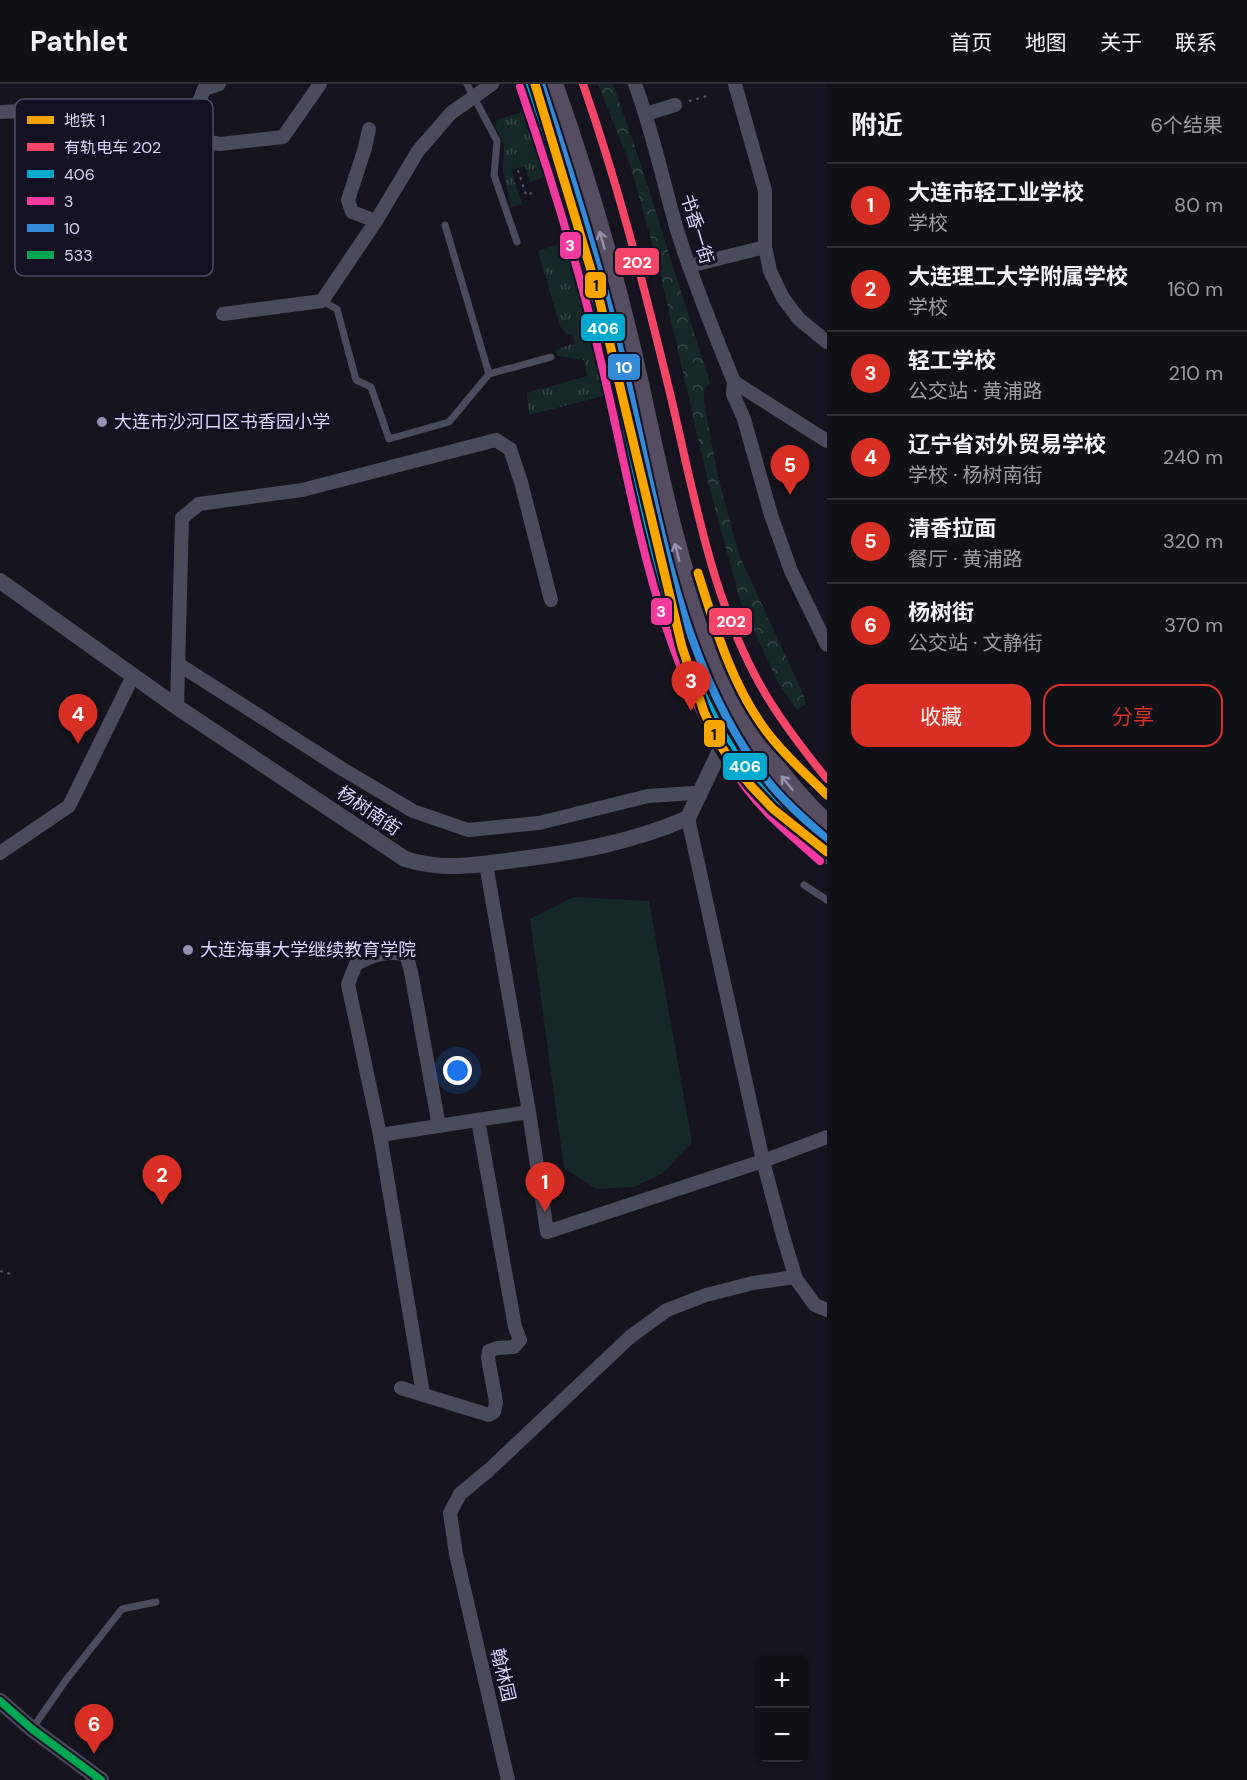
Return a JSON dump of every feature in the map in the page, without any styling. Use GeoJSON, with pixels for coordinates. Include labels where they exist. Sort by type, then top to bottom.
{"type":"FeatureCollection","features":[{"type":"Feature","properties":{"kind":"highway"},"geometry":{"type":"LineString","coordinates":[[530,84],[564,184],[587,262],[658,562],[676,626],[699,690],[725,740],[751,778],[803,835],[827,853]]}},
{"type":"Feature","properties":{"kind":"highway"},"geometry":{"type":"LineString","coordinates":[[552,84],[584,177],[606,252],[678,556],[700,628],[724,685],[750,732],[790,788],[827,826]]}},
{"type":"Feature","properties":{"kind":"street"},"geometry":{"type":"LineString","coordinates":[[200,99],[204,89],[219,84]]}},
{"type":"Feature","properties":{"kind":"street"},"geometry":{"type":"LineString","coordinates":[[213,143],[220,144],[283,137],[320,84]]}},
{"type":"Feature","properties":{"kind":"street"},"geometry":{"type":"LineString","coordinates":[[224,314],[322,301],[376,221],[418,150],[470,90],[492,84]]}},
{"type":"Feature","properties":{"kind":"street","name":"书香一街"},"geometry":{"type":"LineString","coordinates":[[635,84],[646,114],[677,230],[697,291],[734,382],[733,394],[744,419],[771,515],[791,571],[827,645]]}},
{"type":"Feature","properties":{"kind":"street"},"geometry":{"type":"LineString","coordinates":[[735,84],[765,191],[765,248],[770,271],[783,298],[799,319],[827,342]]}},
{"type":"Feature","properties":{"kind":"street"},"geometry":{"type":"LineString","coordinates":[[646,114],[675,105]]}},
{"type":"Feature","properties":{"kind":"street"},"geometry":{"type":"LineString","coordinates":[[0,112],[15,111]]}},
{"type":"Feature","properties":{"kind":"street"},"geometry":{"type":"LineString","coordinates":[[369,129],[348,200],[352,212],[376,221]]}},
{"type":"Feature","properties":{"kind":"street"},"geometry":{"type":"LineString","coordinates":[[689,266],[765,248]]}},
{"type":"Feature","properties":{"kind":"street"},"geometry":{"type":"LineString","coordinates":[[734,382],[827,441]]}},
{"type":"Feature","properties":{"kind":"street"},"geometry":{"type":"LineString","coordinates":[[177,707],[182,518],[199,504],[302,490],[496,440],[510,449],[521,482],[550,600]]}},
{"type":"Feature","properties":{"kind":"street","name":"杨树南街"},"geometry":{"type":"LineString","coordinates":[[0,581],[177,707],[405,859],[421,864],[461,867],[580,852],[619,843],[688,818]]}},
{"type":"Feature","properties":{"kind":"street"},"geometry":{"type":"LineString","coordinates":[[178,664],[344,770],[413,810],[468,831],[539,823],[648,796],[694,793]]}},
{"type":"Feature","properties":{"kind":"street"},"geometry":{"type":"LineString","coordinates":[[0,853],[69,806],[133,676]]}},
{"type":"Feature","properties":{"kind":"street"},"geometry":{"type":"LineString","coordinates":[[725,740],[688,818],[763,1161],[795,1277],[815,1305],[827,1310]]}},
{"type":"Feature","properties":{"kind":"street"},"geometry":{"type":"LineString","coordinates":[[486,864],[529,1112],[547,1232],[763,1161],[827,1137]]}},
{"type":"Feature","properties":{"kind":"street"},"geometry":{"type":"LineString","coordinates":[[423,1394],[380,1135],[348,984],[356,964],[373,954],[394,952],[406,954],[439,1126]]}},
{"type":"Feature","properties":{"kind":"street"},"geometry":{"type":"LineString","coordinates":[[380,1135],[529,1112]]}},
{"type":"Feature","properties":{"kind":"street"},"geometry":{"type":"LineString","coordinates":[[401,1388],[489,1415],[494,1412],[496,1402],[488,1358],[489,1351],[514,1347],[520,1340],[515,1327],[478,1120]]}},
{"type":"Feature","properties":{"kind":"street","name":"翰林园"},"geometry":{"type":"LineString","coordinates":[[508,1780],[456,1554],[450,1513],[460,1494],[489,1470],[630,1336],[667,1310],[753,1283],[795,1277]]}},
{"type":"Feature","properties":{"kind":"street"},"geometry":{"type":"LineString","coordinates":[[0,1701],[32,1729],[101,1780]]}},
{"type":"Feature","properties":{"kind":"lane"},"geometry":{"type":"LineString","coordinates":[[470,90],[497,141],[494,175],[517,242]]}},
{"type":"Feature","properties":{"kind":"lane"},"geometry":{"type":"LineString","coordinates":[[445,225],[489,374]]}},
{"type":"Feature","properties":{"kind":"lane"},"geometry":{"type":"LineString","coordinates":[[322,301],[337,309],[356,380],[371,387],[389,439],[449,422],[489,374],[551,357]]}},
{"type":"Feature","properties":{"kind":"lane"},"geometry":{"type":"LineString","coordinates":[[804,885],[827,900]]}},
{"type":"Feature","properties":{"kind":"lane"},"geometry":{"type":"LineString","coordinates":[[32,1729],[66,1680],[122,1609],[156,1602]]}},
{"type":"Feature","properties":{"kind":"path"},"geometry":{"type":"LineString","coordinates":[[675,105],[707,96]]}},
{"type":"Feature","properties":{"kind":"path"},"geometry":{"type":"LineString","coordinates":[[518,170],[526,195],[532,193]]}},
{"type":"Feature","properties":{"kind":"path"},"geometry":{"type":"LineString","coordinates":[[0,1271],[11,1274]]}},
{"type":"Feature","properties":{"kind":"green space"},"geometry":{"type":"Polygon","coordinates":[[[598,84],[613,84],[637,153],[710,383],[704,389],[704,402],[718,477],[739,555],[804,696],[806,704],[797,710],[777,681],[740,600],[710,490],[658,264],[630,164],[598,84]]]}},
{"type":"Feature","properties":{"kind":"green space"},"geometry":{"type":"Polygon","coordinates":[[[522,112],[528,115],[548,176],[530,182],[525,166],[511,170],[522,204],[511,207],[503,170],[504,144],[495,126],[497,120],[522,112]]]}},
{"type":"Feature","properties":{"kind":"green space"},"geometry":{"type":"Polygon","coordinates":[[[572,240],[611,394],[529,415],[527,393],[587,376],[584,360],[558,356],[555,350],[575,343],[573,336],[566,334],[560,326],[538,251],[572,240]]]}},
{"type":"Feature","properties":{"kind":"green space"},"geometry":{"type":"Polygon","coordinates":[[[574,897],[649,901],[692,1142],[663,1173],[634,1187],[597,1189],[564,1168],[530,919],[574,897]]]}},
{"type":"Feature","properties":{"kind":"metro line","name":"1"},"geometry":{"type":"LineString","coordinates":[[535,84],[597,290],[682,647],[704,712],[717,740],[752,787],[773,809],[827,852]]}},
{"type":"Feature","properties":{"kind":"metro line","name":"1"},"geometry":{"type":"LineString","coordinates":[[698,573],[734,676],[755,714],[781,749],[827,795]]}},
{"type":"Feature","properties":{"kind":"tram line","name":"202"},"geometry":{"type":"LineString","coordinates":[[583,84],[630,235],[660,350],[706,546],[731,623],[766,695],[795,738],[827,779]]}},
{"type":"Feature","properties":{"kind":"transit line","name":"406"},"geometry":{"type":"LineString","coordinates":[[530,84],[595,295],[649,529],[664,584],[701,690],[726,739],[756,783],[790,820],[827,853]]}},
{"type":"Feature","properties":{"kind":"transit line","name":"10"},"geometry":{"type":"LineString","coordinates":[[541,84],[575,188],[605,292],[659,523],[689,630],[709,681],[733,730],[770,784],[785,801],[827,839]]}},
{"type":"Feature","properties":{"kind":"transit line","name":"3"},"geometry":{"type":"LineString","coordinates":[[520,87],[576,263],[654,587],[691,692],[716,741],[746,788],[772,817],[820,861]]}},
{"type":"Feature","properties":{"kind":"transit line","name":"533"},"geometry":{"type":"LineString","coordinates":[[0,1701],[32,1729],[101,1780]]}},
{"type":"Feature","properties":{"kind":"place","name":"大连市沙河口区书香园小学"},"geometry":{"type":"Point","coordinates":[102,422]}},
{"type":"Feature","properties":{"kind":"place","name":"清香拉面"},"geometry":{"type":"Point","coordinates":[790,495]}},
{"type":"Feature","properties":{"kind":"place","name":"轻工学校"},"geometry":{"type":"Point","coordinates":[691,711]}},
{"type":"Feature","properties":{"kind":"place","name":"辽宁省对外贸易学校"},"geometry":{"type":"Point","coordinates":[78,744]}},
{"type":"Feature","properties":{"kind":"place","name":"大连海事大学继续教育学院"},"geometry":{"type":"Point","coordinates":[188,950]}},
{"type":"Feature","properties":{"kind":"place","name":"大连理工大学附属学校"},"geometry":{"type":"Point","coordinates":[162,1205]}},
{"type":"Feature","properties":{"kind":"place","name":"大连市轻工业学校"},"geometry":{"type":"Point","coordinates":[545,1212]}},
{"type":"Feature","properties":{"kind":"place","name":"杨树街"},"geometry":{"type":"Point","coordinates":[94,1754]}}]}
